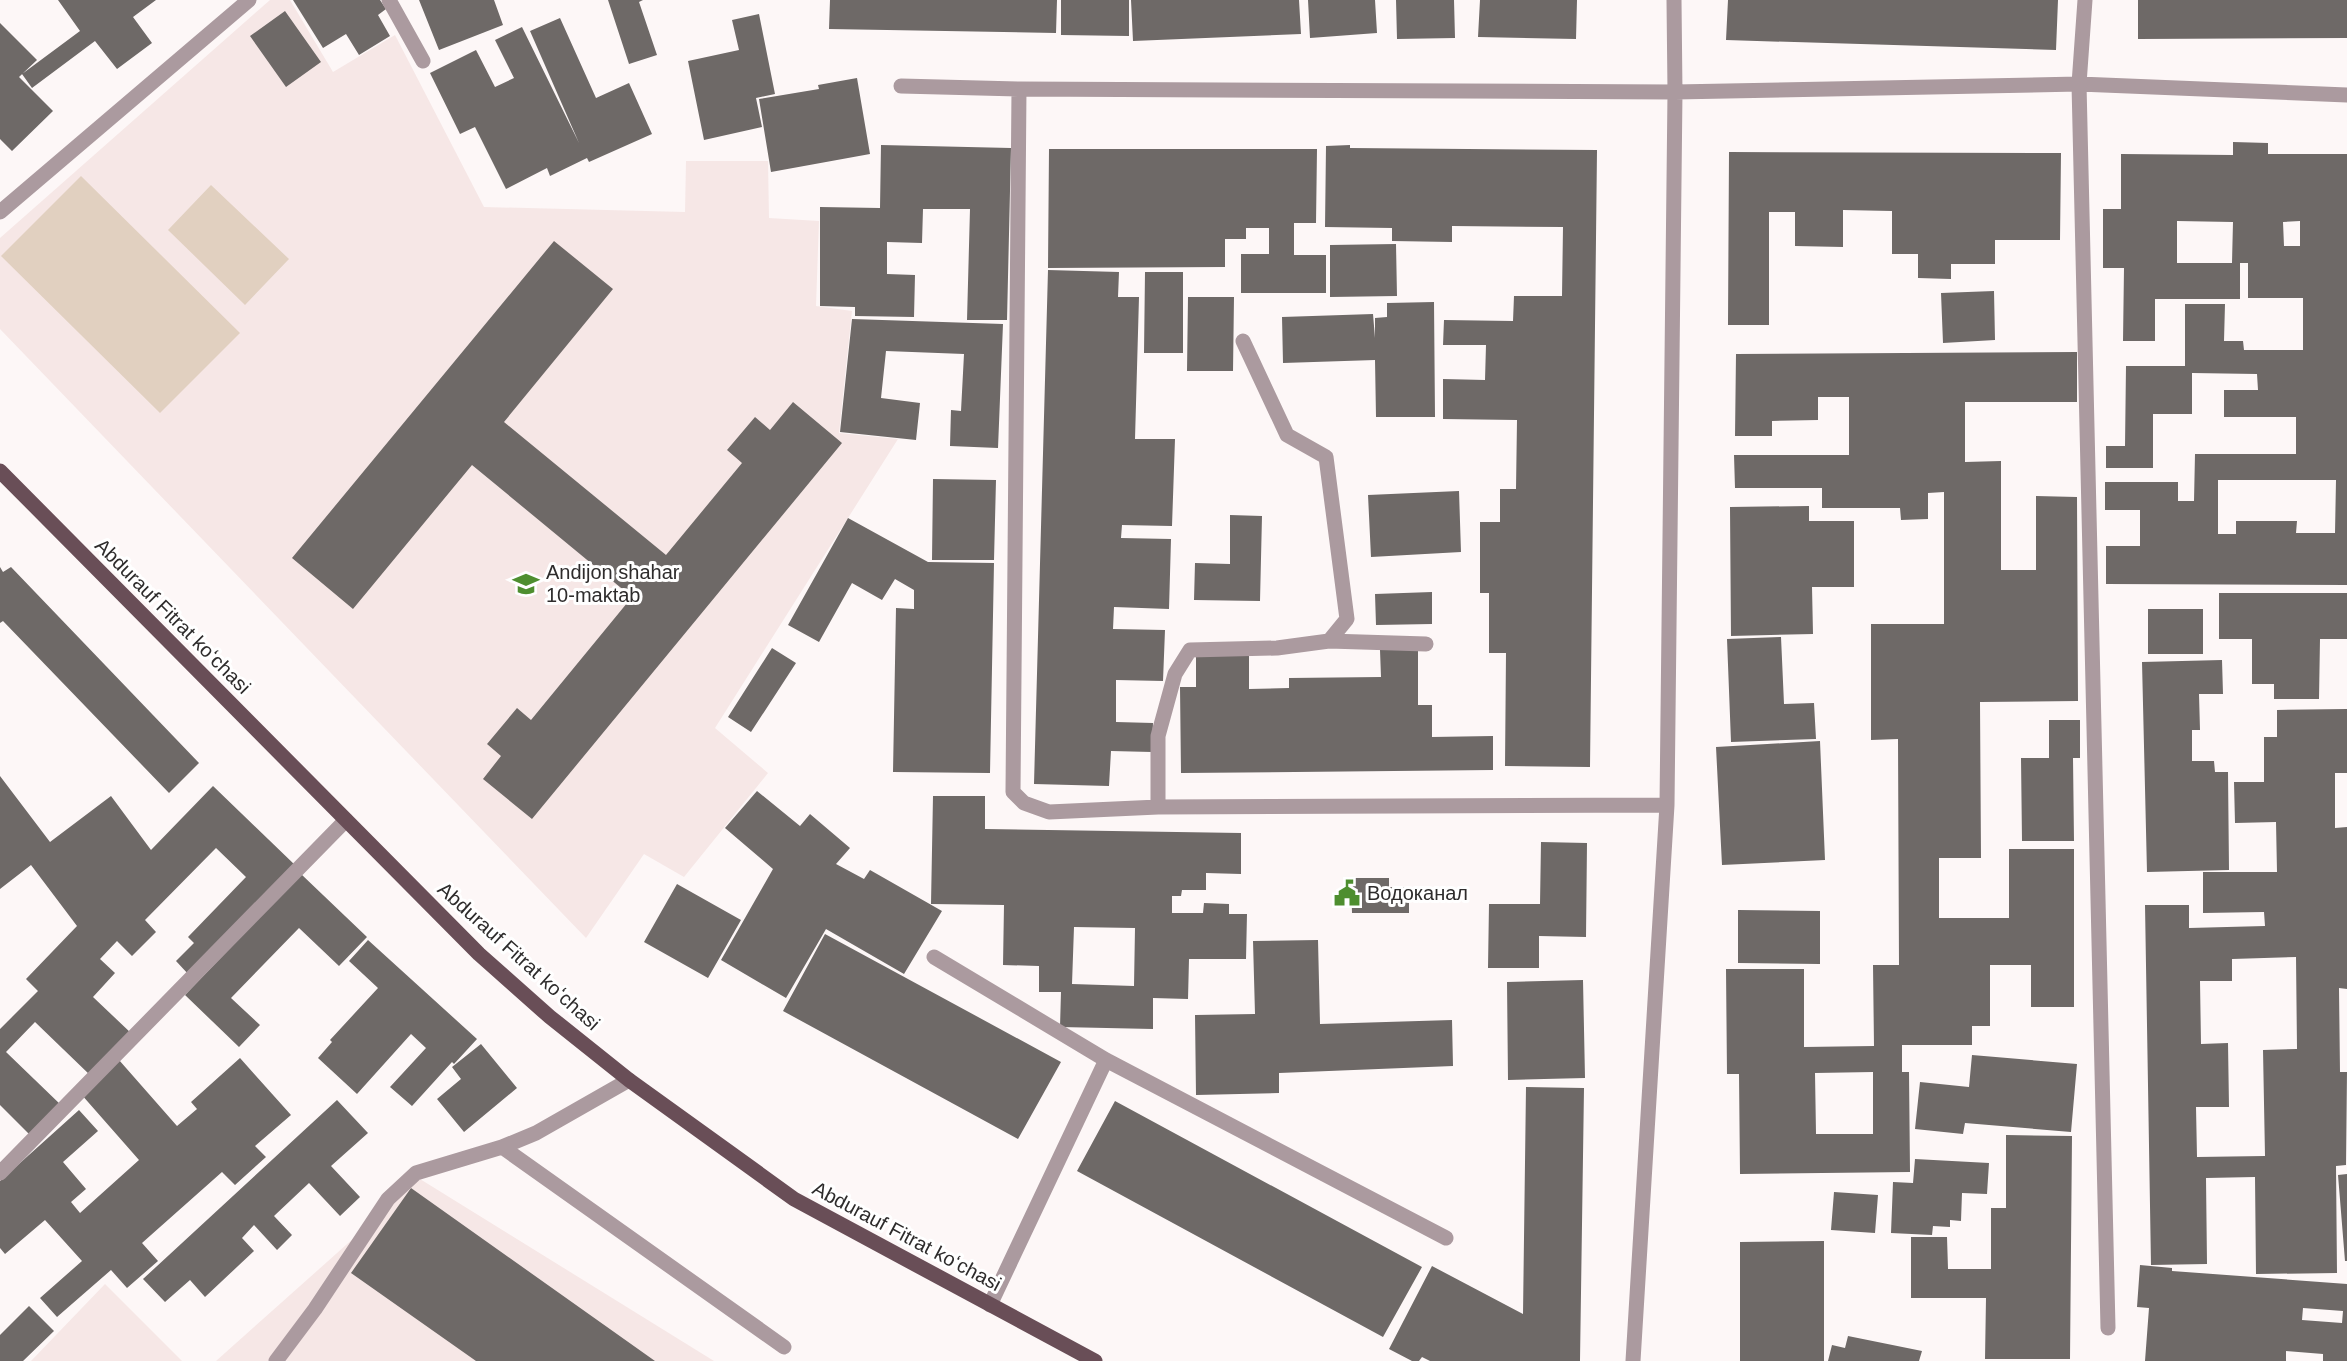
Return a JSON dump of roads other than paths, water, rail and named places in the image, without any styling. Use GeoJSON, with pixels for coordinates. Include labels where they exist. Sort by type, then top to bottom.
{"type":"FeatureCollection","features":[{"type":"Feature","properties":{"kind":"main road","name":"Abdurauf Fitrat koʻchasi"},"geometry":{"type":"LineString","coordinates":[[0,471],[479,954],[550,1017],[629,1080],[794,1199],[1095,1361]]}},
{"type":"Feature","properties":{"kind":"street"},"geometry":{"type":"LineString","coordinates":[[0,212],[249,0]]}},
{"type":"Feature","properties":{"kind":"street"},"geometry":{"type":"LineString","coordinates":[[389,0],[423,61]]}},
{"type":"Feature","properties":{"kind":"street"},"geometry":{"type":"LineString","coordinates":[[1633,1361],[1667,805],[1675,93],[1674,0]]}},
{"type":"Feature","properties":{"kind":"street"},"geometry":{"type":"LineString","coordinates":[[2085,0],[2079,84],[2108,1328]]}},
{"type":"Feature","properties":{"kind":"street"},"geometry":{"type":"LineString","coordinates":[[901,86],[1019,90],[1675,93],[2079,84],[2347,95]]}},
{"type":"Feature","properties":{"kind":"street"},"geometry":{"type":"LineString","coordinates":[[1019,90],[1013,792],[1024,803],[1049,812],[1158,807],[1667,805]]}},
{"type":"Feature","properties":{"kind":"street"},"geometry":{"type":"LineString","coordinates":[[1243,341],[1287,435],[1326,457],[1347,619],[1329,640]]}},
{"type":"Feature","properties":{"kind":"street"},"geometry":{"type":"LineString","coordinates":[[1158,807],[1158,736],[1175,674],[1190,651],[1277,648],[1329,640],[1426,645]]}},
{"type":"Feature","properties":{"kind":"street"},"geometry":{"type":"LineString","coordinates":[[0,1173],[346,820]]}},
{"type":"Feature","properties":{"kind":"street"},"geometry":{"type":"LineString","coordinates":[[934,957],[1106,1060],[1446,1238]]}},
{"type":"Feature","properties":{"kind":"street"},"geometry":{"type":"LineString","coordinates":[[990,1305],[1106,1060]]}},
{"type":"Feature","properties":{"kind":"street"},"geometry":{"type":"LineString","coordinates":[[276,1361],[315,1309],[388,1199],[416,1173],[502,1147],[536,1133],[629,1080]]}},
{"type":"Feature","properties":{"kind":"street"},"geometry":{"type":"LineString","coordinates":[[502,1147],[784,1347]]}},
{"type":"Feature","properties":{"kind":"place","name":"Andijon shahar 10-maktab"},"geometry":{"type":"Point","coordinates":[526,584]}},
{"type":"Feature","properties":{"kind":"place","name":"Водоканал"},"geometry":{"type":"Point","coordinates":[1347,893]}}]}
